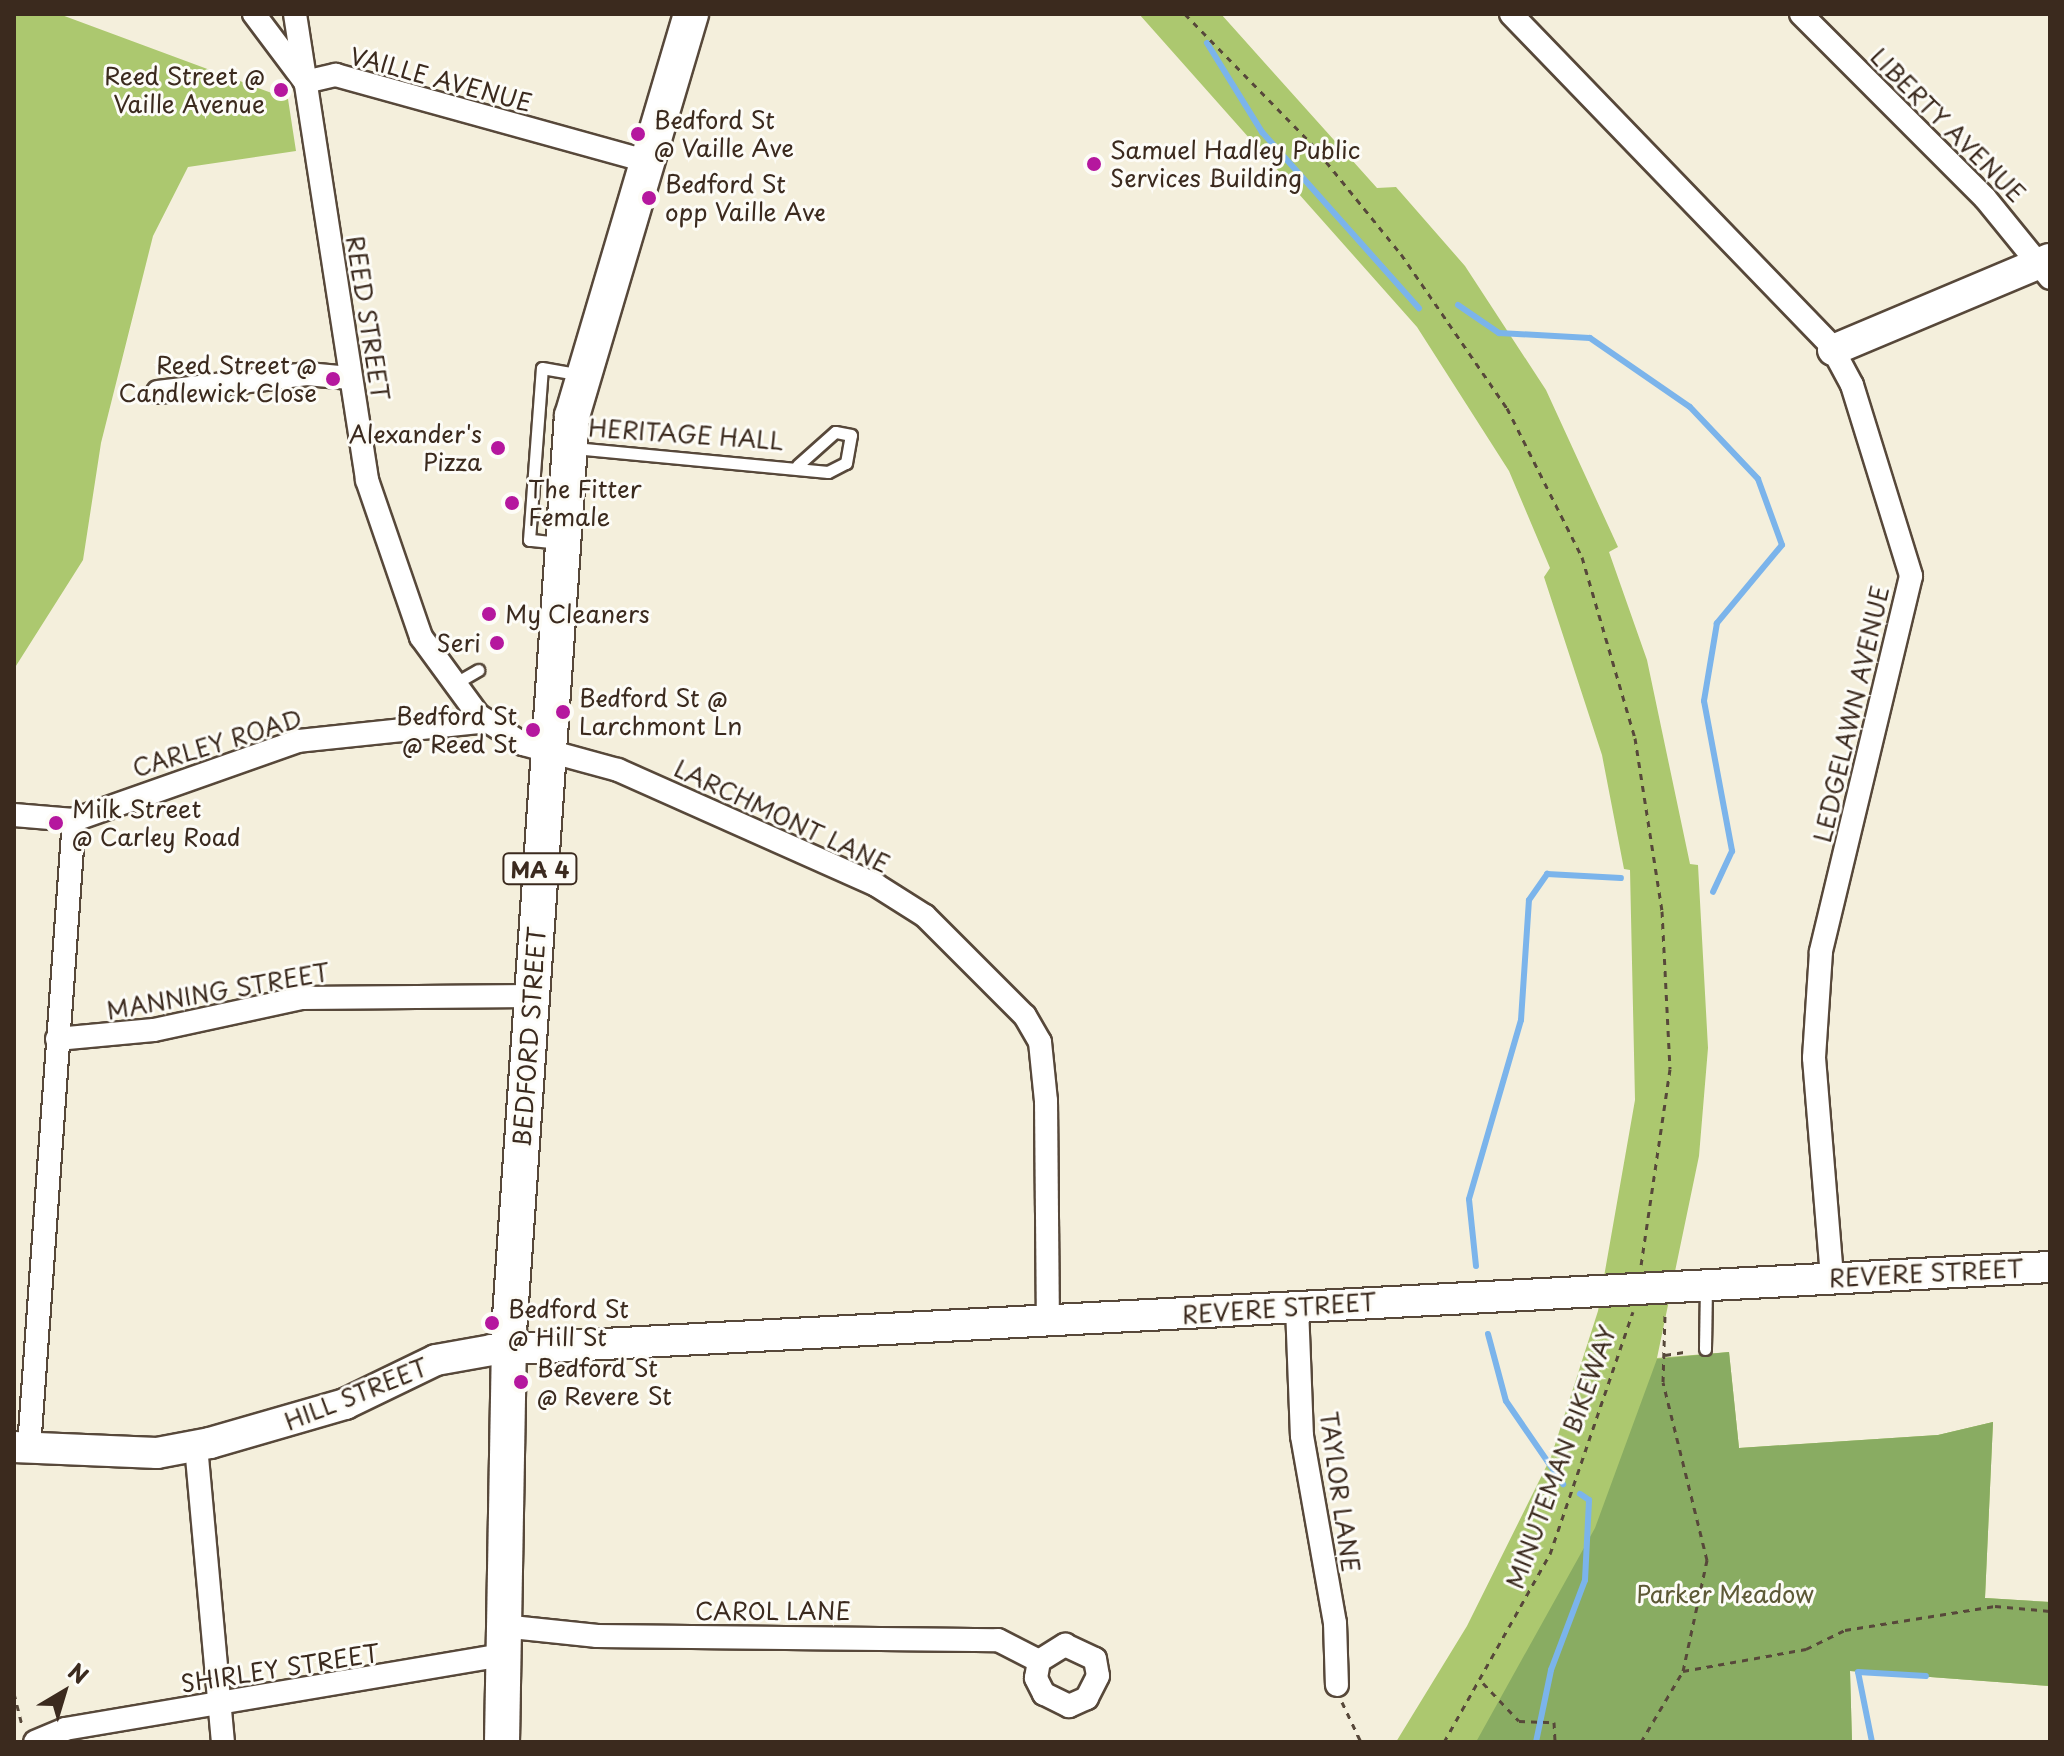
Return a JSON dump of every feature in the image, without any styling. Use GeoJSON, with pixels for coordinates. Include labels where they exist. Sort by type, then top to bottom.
{"type":"FeatureCollection","features":[{"type":"Feature","properties":{"kind":"main road","name":"BEDFORD STREET"},"geometry":{"type":"LineString","coordinates":[[502,1742],[509,1349],[548,752],[545,542],[570,449],[583,375],[691,14]]}},
{"type":"Feature","properties":{"kind":"street"},"geometry":{"type":"LineString","coordinates":[[254,14],[305,82]]}},
{"type":"Feature","properties":{"kind":"street","name":"REED STREET"},"geometry":{"type":"LineString","coordinates":[[295,14],[367,480],[394,571],[421,637],[453,684],[487,721],[548,752]]}},
{"type":"Feature","properties":{"kind":"street","name":"LEDGELAWN AVENUE"},"geometry":{"type":"LineString","coordinates":[[1511,14],[1767,270],[1833,350],[1852,385],[1911,576],[1821,952],[1814,1058],[1832,1277]]}},
{"type":"Feature","properties":{"kind":"street","name":"LIBERTY AVENUE"},"geometry":{"type":"LineString","coordinates":[[1801,14],[2047,267]]}},
{"type":"Feature","properties":{"kind":"street","name":"VAILLE AVENUE"},"geometry":{"type":"LineString","coordinates":[[305,82],[336,75],[646,161]]}},
{"type":"Feature","properties":{"kind":"street"},"geometry":{"type":"LineString","coordinates":[[1833,350],[2047,267]]}},
{"type":"Feature","properties":{"kind":"street"},"geometry":{"type":"LineString","coordinates":[[158,392],[307,374],[350,378]]}},
{"type":"Feature","properties":{"kind":"street","name":"CARLEY ROAD"},"geometry":{"type":"LineString","coordinates":[[14,815],[74,820],[298,741],[487,721]]}},
{"type":"Feature","properties":{"kind":"street","name":"LARCHMONT LANE"},"geometry":{"type":"LineString","coordinates":[[548,752],[618,770],[876,885],[925,916],[1025,1016],[1040,1042],[1046,1101],[1048,1321]]}},
{"type":"Feature","properties":{"kind":"street"},"geometry":{"type":"LineString","coordinates":[[22,1448],[74,820]]}},
{"type":"Feature","properties":{"kind":"street","name":"MANNING STREET"},"geometry":{"type":"LineString","coordinates":[[57,1039],[154,1030],[302,998],[532,996]]}},
{"type":"Feature","properties":{"kind":"street","name":"REVERE STREET"},"geometry":{"type":"LineString","coordinates":[[509,1349],[1637,1289],[1706,1282],[2050,1267]]}},
{"type":"Feature","properties":{"kind":"street","name":"TAYLOR LANE"},"geometry":{"type":"LineString","coordinates":[[1297,1307],[1302,1436],[1335,1623],[1337,1685]]}},
{"type":"Feature","properties":{"kind":"street","name":"HILL STREET"},"geometry":{"type":"LineString","coordinates":[[22,1448],[157,1453],[196,1446],[345,1404],[436,1360],[509,1349]]}},
{"type":"Feature","properties":{"kind":"street"},"geometry":{"type":"LineString","coordinates":[[196,1446],[223,1742]]}},
{"type":"Feature","properties":{"kind":"street","name":"CAROL LANE"},"geometry":{"type":"LineString","coordinates":[[502,1640],[597,1636],[998,1640],[1039,1661]]}},
{"type":"Feature","properties":{"kind":"street","name":"SHIRLEY STREET"},"geometry":{"type":"LineString","coordinates":[[28,1733],[220,1704],[502,1640]]}},
{"type":"Feature","properties":{"kind":"lane"},"geometry":{"type":"LineString","coordinates":[[545,542],[542,368],[583,375]]}},
{"type":"Feature","properties":{"kind":"lane","name":"HERITAGE HALL"},"geometry":{"type":"LineString","coordinates":[[570,449],[798,465],[828,472],[846,463],[851,435],[835,432],[798,465]]}},
{"type":"Feature","properties":{"kind":"lane"},"geometry":{"type":"LineString","coordinates":[[453,684],[478,670]]}},
{"type":"Feature","properties":{"kind":"lane"},"geometry":{"type":"LineString","coordinates":[[1705,1349],[1706,1282]]}},
{"type":"Feature","properties":{"kind":"path","name":"MINUTEMAN BIKEWAY"},"geometry":{"type":"LineString","coordinates":[[1185,14],[1311,143],[1401,254],[1507,408],[1582,557],[1635,738],[1662,911],[1670,1069],[1637,1289],[1618,1366],[1550,1554],[1483,1683],[1444,1742]]}},
{"type":"Feature","properties":{"kind":"path"},"geometry":{"type":"LineString","coordinates":[[1641,1742],[1683,1671],[1707,1560],[1663,1382],[1666,1302]]}},
{"type":"Feature","properties":{"kind":"path"},"geometry":{"type":"LineString","coordinates":[[1664,1355],[1705,1349]]}},
{"type":"Feature","properties":{"kind":"path"},"geometry":{"type":"LineString","coordinates":[[1683,1671],[1806,1649],[1845,1630],[1891,1622],[1995,1606],[2050,1611]]}},
{"type":"Feature","properties":{"kind":"path"},"geometry":{"type":"LineString","coordinates":[[1483,1683],[1519,1721],[1554,1722],[1555,1742]]}},
{"type":"Feature","properties":{"kind":"path"},"geometry":{"type":"LineString","coordinates":[[1337,1685],[1361,1742]]}},
{"type":"Feature","properties":{"kind":"path"},"geometry":{"type":"LineString","coordinates":[[14,1693],[28,1733]]}},
{"type":"Feature","properties":{"kind":"green space"},"geometry":{"type":"Polygon","coordinates":[[[14,14],[59,14],[288,99],[296,151],[188,167],[153,236],[101,443],[83,560],[14,669],[14,14]]]}},
{"type":"Feature","properties":{"kind":"green space"},"geometry":{"type":"Polygon","coordinates":[[[1139,14],[1221,14],[1377,188],[1396,187],[1465,266],[1546,390],[1618,547],[1609,552],[1647,660],[1690,864],[1698,865],[1708,1048],[1699,1156],[1657,1358],[1729,1352],[1739,1448],[1938,1435],[1993,1422],[1985,1598],[2050,1602],[2050,1686],[1850,1671],[1852,1742],[1396,1742],[1467,1626],[1551,1457],[1598,1311],[1635,1100],[1630,870],[1624,869],[1602,755],[1544,577],[1550,568],[1509,471],[1417,327],[1139,14]]]}},
{"type":"Feature","properties":{"kind":"green space","name":"Parker Meadow"},"geometry":{"type":"Polygon","coordinates":[[[1729,1352],[1739,1448],[1938,1435],[1993,1422],[1985,1598],[2050,1602],[2050,1686],[1850,1671],[1852,1742],[1476,1742],[1595,1528],[1657,1359],[1729,1352]]]}},
{"type":"Feature","properties":{"kind":"waterway"},"geometry":{"type":"LineString","coordinates":[[1207,43],[1262,132],[1419,308]]}},
{"type":"Feature","properties":{"kind":"waterway"},"geometry":{"type":"LineString","coordinates":[[1458,305],[1499,333],[1590,338],[1690,407],[1758,479],[1782,545],[1717,623],[1704,701],[1732,851],[1713,892]]}},
{"type":"Feature","properties":{"kind":"waterway"},"geometry":{"type":"LineString","coordinates":[[1476,1266],[1469,1199],[1521,1020],[1529,900],[1547,874],[1621,878]]}},
{"type":"Feature","properties":{"kind":"waterway"},"geometry":{"type":"LineString","coordinates":[[1488,1334],[1506,1401],[1563,1484]]}},
{"type":"Feature","properties":{"kind":"waterway"},"geometry":{"type":"LineString","coordinates":[[1536,1742],[1551,1670],[1585,1580],[1589,1500],[1580,1494]]}},
{"type":"Feature","properties":{"kind":"waterway"},"geometry":{"type":"LineString","coordinates":[[1872,1742],[1858,1672],[1926,1676]]}},
{"type":"Feature","properties":{"kind":"place","name":"Reed Street @ Vaille Avenue"},"geometry":{"type":"Point","coordinates":[281,90]}},
{"type":"Feature","properties":{"kind":"place","name":"Bedford St @ Vaille Ave"},"geometry":{"type":"Point","coordinates":[638,134]}},
{"type":"Feature","properties":{"kind":"place","name":"Samuel Hadley Public Services Building"},"geometry":{"type":"Point","coordinates":[1094,164]}},
{"type":"Feature","properties":{"kind":"place","name":"Bedford St opp Vaille Ave"},"geometry":{"type":"Point","coordinates":[649,198]}},
{"type":"Feature","properties":{"kind":"place","name":"Reed Street @ Candlewick Close"},"geometry":{"type":"Point","coordinates":[333,379]}},
{"type":"Feature","properties":{"kind":"place","name":"Alexander's Pizza"},"geometry":{"type":"Point","coordinates":[498,448]}},
{"type":"Feature","properties":{"kind":"place","name":"The Fitter Female"},"geometry":{"type":"Point","coordinates":[512,503]}},
{"type":"Feature","properties":{"kind":"place","name":"My Cleaners"},"geometry":{"type":"Point","coordinates":[489,614]}},
{"type":"Feature","properties":{"kind":"place","name":"Seri"},"geometry":{"type":"Point","coordinates":[497,643]}},
{"type":"Feature","properties":{"kind":"place","name":"Bedford St @ Larchmont Ln"},"geometry":{"type":"Point","coordinates":[563,712]}},
{"type":"Feature","properties":{"kind":"place","name":"Bedford St @ Reed St"},"geometry":{"type":"Point","coordinates":[533,730]}},
{"type":"Feature","properties":{"kind":"place","name":"Milk Street @ Carley Road"},"geometry":{"type":"Point","coordinates":[56,823]}},
{"type":"Feature","properties":{"kind":"place","name":"Bedford St @ Hill St"},"geometry":{"type":"Point","coordinates":[492,1323]}},
{"type":"Feature","properties":{"kind":"place","name":"Bedford St @ Revere St"},"geometry":{"type":"Point","coordinates":[521,1382]}}]}
